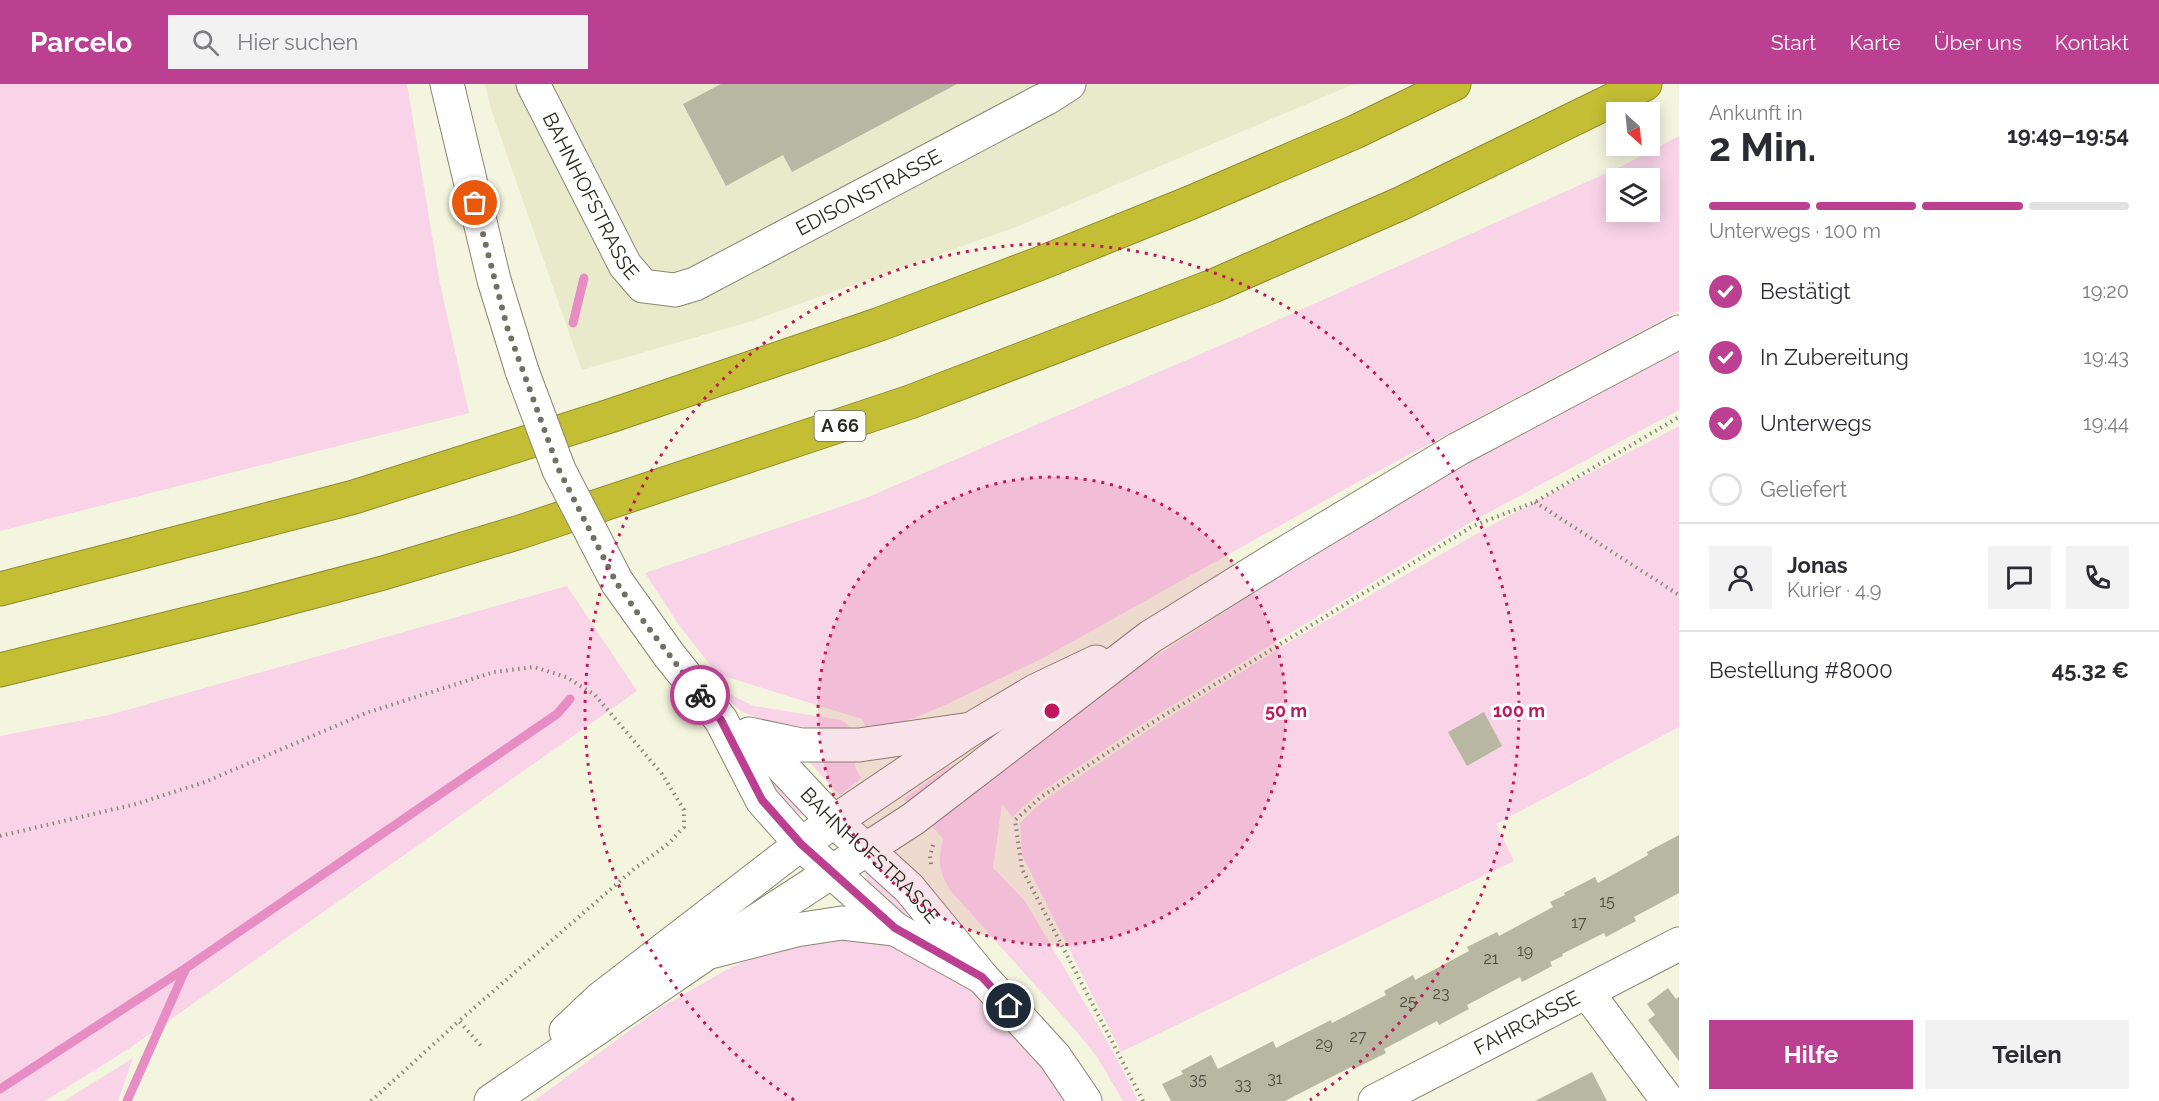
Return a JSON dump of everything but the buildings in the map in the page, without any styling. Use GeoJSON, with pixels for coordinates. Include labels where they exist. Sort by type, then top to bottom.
{"type":"FeatureCollection","features":[{"type":"Feature","properties":{"kind":"highway"},"geometry":{"type":"LineString","coordinates":[[0,589],[354,497],[613,415],[880,324],[1041,263],[1192,202],[1355,132],[1454,84]]}},
{"type":"Feature","properties":{"kind":"highway","name":"A 66"},"geometry":{"type":"LineString","coordinates":[[0,670],[383,573],[517,533],[910,402],[1213,286],[1402,203],[1645,84]]}},
{"type":"Feature","properties":{"kind":"street","name":"BAHNHOFSTRASSE"},"geometry":{"type":"LineString","coordinates":[[447,84],[494,280],[522,371],[559,470],[616,582],[675,663],[721,720],[762,800],[801,844],[895,928],[982,977]]}},
{"type":"Feature","properties":{"kind":"street","name":"BAHNHOFSTRASSE"},"geometry":{"type":"LineString","coordinates":[[533,84],[626,265],[643,286],[663,289]]}},
{"type":"Feature","properties":{"kind":"street","name":"EDISONSTRASSE"},"geometry":{"type":"LineString","coordinates":[[663,289],[675,290],[695,284],[1037,104],[1069,84]]}},
{"type":"Feature","properties":{"kind":"street"},"geometry":{"type":"LineString","coordinates":[[494,1099],[707,953],[913,819],[1150,637],[1299,544],[1449,455],[1679,332]]}},
{"type":"Feature","properties":{"kind":"street"},"geometry":{"type":"LineString","coordinates":[[494,1099],[601,998],[833,821],[971,729],[1035,691],[1150,637]]}},
{"type":"Feature","properties":{"kind":"street","name":"BAHNHOFSTRASSE"},"geometry":{"type":"LineString","coordinates":[[721,720],[754,737],[801,745],[859,745],[971,729]]}},
{"type":"Feature","properties":{"kind":"street","name":"BAHNHOFSTRASSE"},"geometry":{"type":"LineString","coordinates":[[754,737],[833,821],[909,888],[982,977],[1055,1057],[1085,1101]]}},
{"type":"Feature","properties":{"kind":"street","name":"BAHNHOFSTRASSE"},"geometry":{"type":"LineString","coordinates":[[707,953],[796,930],[842,923],[895,928]]}},
{"type":"Feature","properties":{"kind":"street","name":"FAHRGASSE"},"geometry":{"type":"LineString","coordinates":[[1375,1101],[1679,944]]}},
{"type":"Feature","properties":{"kind":"street"},"geometry":{"type":"LineString","coordinates":[[1587,992],[1668,1101]]}},
{"type":"Feature","properties":{"kind":"path"},"geometry":{"type":"LineString","coordinates":[[1143,1101],[1022,869],[1015,820],[1041,797],[1150,724],[1473,526],[1535,502],[1679,417]]}},
{"type":"Feature","properties":{"kind":"path"},"geometry":{"type":"LineString","coordinates":[[1535,502],[1679,595]]}},
{"type":"Feature","properties":{"kind":"path"},"geometry":{"type":"LineString","coordinates":[[0,836],[136,804],[205,782],[366,713],[494,672],[534,667],[566,677],[595,694],[663,774],[684,810],[684,827],[668,844],[634,869],[371,1101]]}},
{"type":"Feature","properties":{"kind":"path"},"geometry":{"type":"LineString","coordinates":[[459,1021],[483,1048]]}},
{"type":"Feature","properties":{"kind":"shaded area"},"geometry":{"type":"Polygon","coordinates":[[[0,84],[407,84],[440,284],[469,413],[0,531],[0,84]]]}},
{"type":"Feature","properties":{"kind":"shaded area"},"geometry":{"type":"Polygon","coordinates":[[[485,84],[1354,84],[1016,227],[749,322],[582,370],[490,106],[485,84]]]}},
{"type":"Feature","properties":{"kind":"shaded area"},"geometry":{"type":"Polygon","coordinates":[[[1679,136],[1679,311],[1367,477],[1043,658],[943,706],[901,723],[867,730],[862,719],[717,674],[679,625],[645,573],[866,498],[1240,337],[1606,173],[1606,222],[1660,222],[1660,168],[1618,168],[1641,156],[1660,156],[1660,146],[1679,136]]]}},
{"type":"Feature","properties":{"kind":"shaded area"},"geometry":{"type":"Polygon","coordinates":[[[1679,351],[1679,410],[1471,522],[1147,721],[1038,794],[1012,817],[1002,804],[993,868],[1025,901],[1114,1053],[1138,1101],[1123,1101],[1097,1057],[1076,1031],[950,890],[940,865],[943,839],[931,825],[986,775],[1136,669],[1363,523],[1451,471],[1679,351]]]}},
{"type":"Feature","properties":{"kind":"shaded area"},"geometry":{"type":"Polygon","coordinates":[[[1679,426],[1679,727],[1496,824],[1514,861],[1121,1052],[1022,855],[1020,823],[1043,801],[1153,727],[1301,635],[1492,525],[1679,426]]]}},
{"type":"Feature","properties":{"kind":"shaded area"},"geometry":{"type":"Polygon","coordinates":[[[567,586],[637,691],[130,1048],[45,1101],[0,1101],[0,736],[109,715],[567,586]]]}},
{"type":"Feature","properties":{"kind":"shaded area"},"geometry":{"type":"Polygon","coordinates":[[[727,693],[754,706],[841,720],[851,731],[829,734],[761,720],[741,711],[724,697],[727,693]]]}},
{"type":"Feature","properties":{"kind":"shaded area"},"geometry":{"type":"Polygon","coordinates":[[[742,746],[804,808],[803,815],[786,808],[742,746]]]}},
{"type":"Feature","properties":{"kind":"shaded area"},"geometry":{"type":"Polygon","coordinates":[[[853,757],[861,778],[842,794],[839,794],[810,763],[810,759],[853,757]]]}},
{"type":"Feature","properties":{"kind":"shaded area"},"geometry":{"type":"Polygon","coordinates":[[[954,765],[955,767],[910,806],[903,799],[948,767],[954,765]]]}},
{"type":"Feature","properties":{"kind":"shaded area"},"geometry":{"type":"Polygon","coordinates":[[[867,870],[873,870],[930,934],[891,908],[873,892],[865,873],[867,870]]]}},
{"type":"Feature","properties":{"kind":"shaded area"},"geometry":{"type":"Polygon","coordinates":[[[826,938],[888,943],[959,974],[1042,1064],[1067,1101],[534,1101],[660,1008],[726,970],[763,953],[826,938]]]}},
{"type":"Feature","properties":{"kind":"shaded area"},"geometry":{"type":"Polygon","coordinates":[[[133,1058],[118,1101],[64,1101],[133,1058]]]}},
{"type":"Feature","properties":{"kind":"waterway"},"geometry":{"type":"LineString","coordinates":[[573,323],[584,278]]}},
{"type":"Feature","properties":{"kind":"waterway"},"geometry":{"type":"LineString","coordinates":[[127,1101],[186,968],[557,714],[570,699]]}},
{"type":"Feature","properties":{"kind":"waterway"},"geometry":{"type":"LineString","coordinates":[[0,1089],[186,968]]}},
{"type":"Feature","properties":{"kind":"way so far"},"geometry":{"type":"LineString","coordinates":[[475,203],[507,327],[559,470],[616,582],[700,695]]}},
{"type":"Feature","properties":{"kind":"route"},"geometry":{"type":"LineString","coordinates":[[700,695],[721,720],[762,800],[801,844],[895,928],[982,977],[1009,1006]]}}]}
